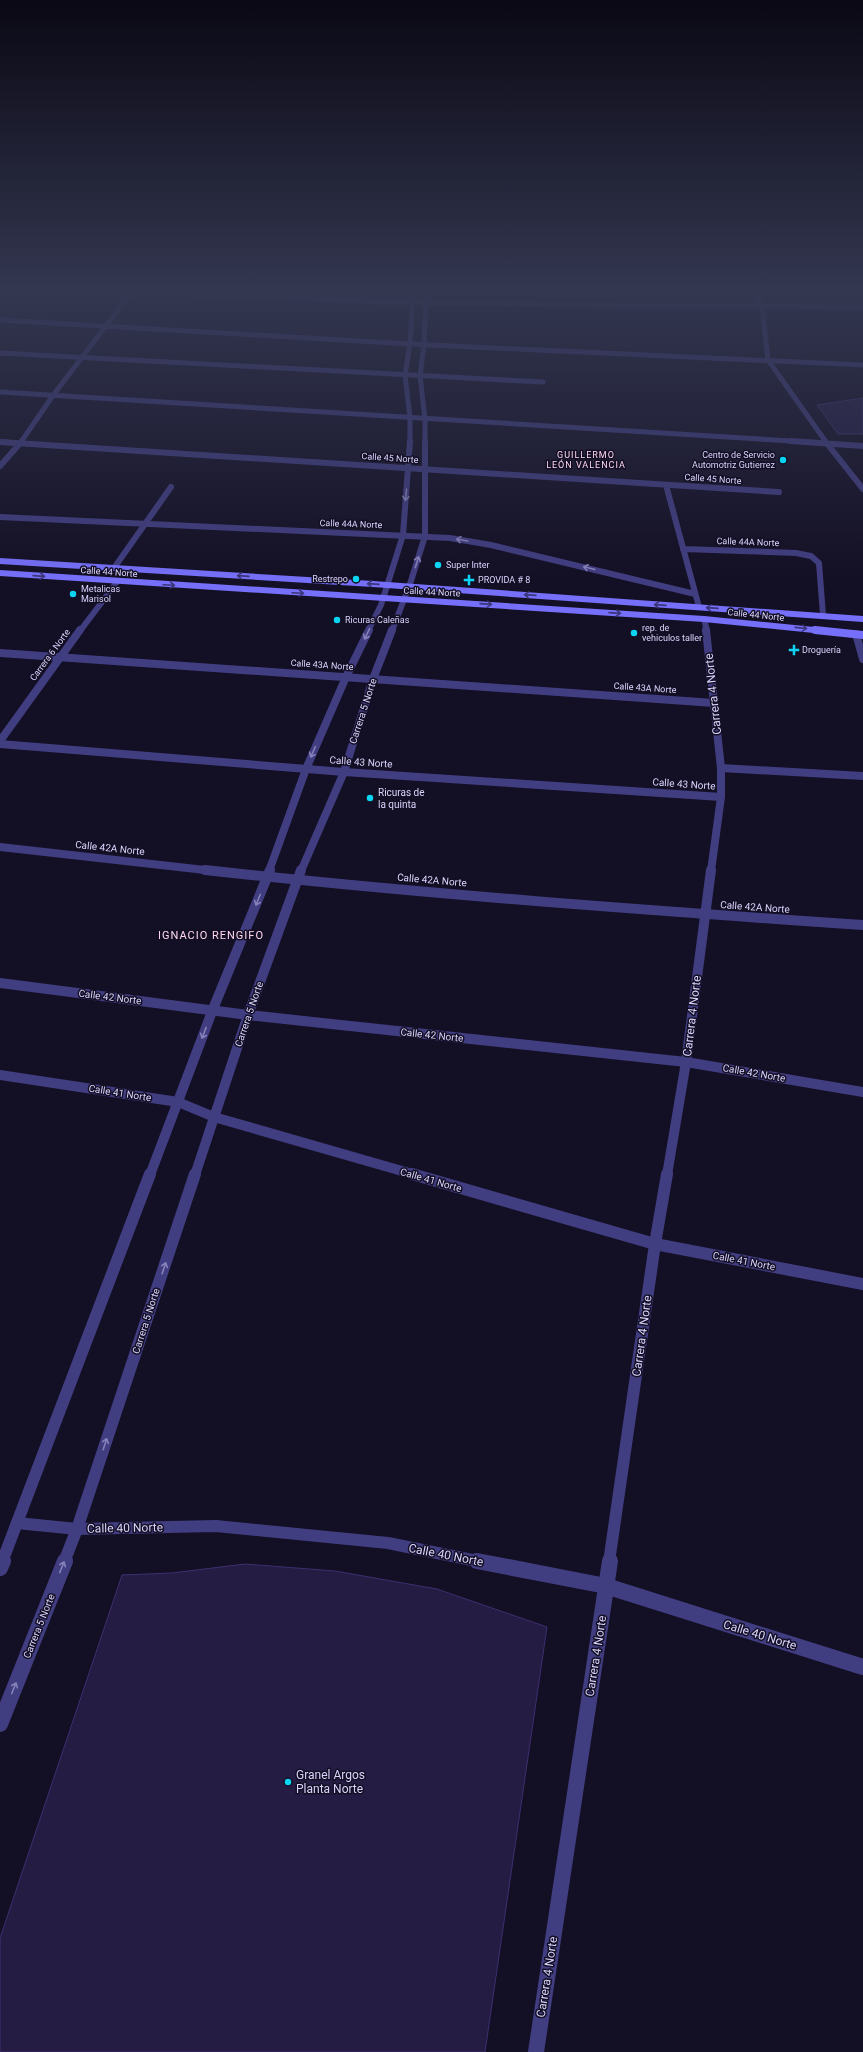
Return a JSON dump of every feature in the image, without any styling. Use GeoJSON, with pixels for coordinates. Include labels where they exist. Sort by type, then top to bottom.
{"type":"FeatureCollection","features":[{"type":"Feature","properties":{"kind":"main road","name":"Calle 44 Norte"},"geometry":{"type":"LineString","coordinates":[[0,561],[409,587],[863,619]]}},
{"type":"Feature","properties":{"kind":"main road","name":"Calle 44 Norte"},"geometry":{"type":"LineString","coordinates":[[0,573],[117,582],[704,619],[859,634]]}},
{"type":"Feature","properties":{"kind":"street"},"geometry":{"type":"LineString","coordinates":[[0,466],[20,444],[58,389]]}},
{"type":"Feature","properties":{"kind":"street"},"geometry":{"type":"LineString","coordinates":[[0,1568],[213,1009],[267,877],[306,769],[388,586],[403,535],[409,468],[410,418],[407,389]]}},
{"type":"Feature","properties":{"kind":"street","name":"Carrera 5 Norte"},"geometry":{"type":"LineString","coordinates":[[0,1724],[77,1529],[248,1015],[297,880],[344,772],[374,679],[409,587],[425,536],[425,419],[421,389]]}},
{"type":"Feature","properties":{"kind":"street"},"geometry":{"type":"LineString","coordinates":[[788,389],[827,444],[863,489]]}},
{"type":"Feature","properties":{"kind":"street"},"geometry":{"type":"LineString","coordinates":[[0,392],[54,394],[863,446]]}},
{"type":"Feature","properties":{"kind":"street","name":"Calle 45 Norte"},"geometry":{"type":"LineString","coordinates":[[0,442],[779,492]]}},
{"type":"Feature","properties":{"kind":"street"},"geometry":{"type":"LineString","coordinates":[[666,485],[699,607]]}},
{"type":"Feature","properties":{"kind":"street"},"geometry":{"type":"LineString","coordinates":[[114,568],[171,487]]}},
{"type":"Feature","properties":{"kind":"street","name":"Calle 44A Norte"},"geometry":{"type":"LineString","coordinates":[[0,517],[425,536],[491,545],[695,594]]}},
{"type":"Feature","properties":{"kind":"street","name":"Calle 44A Norte"},"geometry":{"type":"LineString","coordinates":[[684,549],[796,553],[811,556],[819,563],[823,615]]}},
{"type":"Feature","properties":{"kind":"street","name":"Carrera 6 Norte"},"geometry":{"type":"LineString","coordinates":[[0,742],[59,658],[117,582]]}},
{"type":"Feature","properties":{"kind":"street","name":"Carrera 4 Norte"},"geometry":{"type":"LineString","coordinates":[[536,2052],[606,1586],[655,1244],[686,1062],[721,797],[721,768],[704,619]]}},
{"type":"Feature","properties":{"kind":"street"},"geometry":{"type":"LineString","coordinates":[[859,634],[863,658]]}},
{"type":"Feature","properties":{"kind":"street","name":"Calle 43A Norte"},"geometry":{"type":"LineString","coordinates":[[0,653],[714,703]]}},
{"type":"Feature","properties":{"kind":"street","name":"Calle 43 Norte"},"geometry":{"type":"LineString","coordinates":[[0,742],[344,772],[721,797]]}},
{"type":"Feature","properties":{"kind":"street","name":"Calle 43 Norte"},"geometry":{"type":"LineString","coordinates":[[721,768],[863,776]]}},
{"type":"Feature","properties":{"kind":"street","name":"Calle 42A Norte"},"geometry":{"type":"LineString","coordinates":[[0,847],[297,880],[705,914],[863,925]]}},
{"type":"Feature","properties":{"kind":"street","name":"Calle 42 Norte"},"geometry":{"type":"LineString","coordinates":[[0,983],[213,1009],[248,1015],[686,1062],[863,1092]]}},
{"type":"Feature","properties":{"kind":"street","name":"Calle 41 Norte"},"geometry":{"type":"LineString","coordinates":[[0,1075],[178,1102],[214,1117],[655,1244],[863,1284]]}},
{"type":"Feature","properties":{"kind":"street","name":"Calle 40 Norte"},"geometry":{"type":"LineString","coordinates":[[17,1523],[77,1529],[216,1526],[388,1543],[606,1586],[863,1667]]}},
{"type":"Feature","properties":{"kind":"building"},"geometry":{"type":"Polygon","coordinates":[[[863,398],[863,434],[838,434],[817,405],[863,398]]]}},
{"type":"Feature","properties":{"kind":"building","name":"Granel Argos Planta Norte"},"geometry":{"type":"Polygon","coordinates":[[[245,1564],[335,1571],[437,1589],[547,1627],[485,2052],[0,2052],[0,1938],[122,1575],[172,1573],[245,1564]]]}},
{"type":"Feature","properties":{"kind":"place","name":"Centro de Servicio Automotriz Gutierrez"},"geometry":{"type":"Point","coordinates":[783,460]}},
{"type":"Feature","properties":{"kind":"place","name":"Super Inter"},"geometry":{"type":"Point","coordinates":[438,565]}},
{"type":"Feature","properties":{"kind":"place","name":"Restrepo"},"geometry":{"type":"Point","coordinates":[356,579]}},
{"type":"Feature","properties":{"kind":"place","name":"PROVIDA # 8"},"geometry":{"type":"Point","coordinates":[469,580]}},
{"type":"Feature","properties":{"kind":"place","name":"Metalicas Marisol"},"geometry":{"type":"Point","coordinates":[73,594]}},
{"type":"Feature","properties":{"kind":"place","name":"Ricuras Caleñas"},"geometry":{"type":"Point","coordinates":[337,620]}},
{"type":"Feature","properties":{"kind":"place","name":"rep. de vehiculos taller"},"geometry":{"type":"Point","coordinates":[634,633]}},
{"type":"Feature","properties":{"kind":"place","name":"Droguería"},"geometry":{"type":"Point","coordinates":[794,650]}},
{"type":"Feature","properties":{"kind":"place","name":"Ricuras de la quinta"},"geometry":{"type":"Point","coordinates":[370,798]}},
{"type":"Feature","properties":{"kind":"place","name":"Granel Argos Planta Norte"},"geometry":{"type":"Point","coordinates":[288,1782]}},
{"type":"Feature","properties":{"kind":"district","name":"GUILLERMO LEÓN VALENCIA"},"geometry":{"type":"Point","coordinates":[586,460]}},
{"type":"Feature","properties":{"kind":"district","name":"IGNACIO RENGIFO"},"geometry":{"type":"Point","coordinates":[211,935]}}]}
